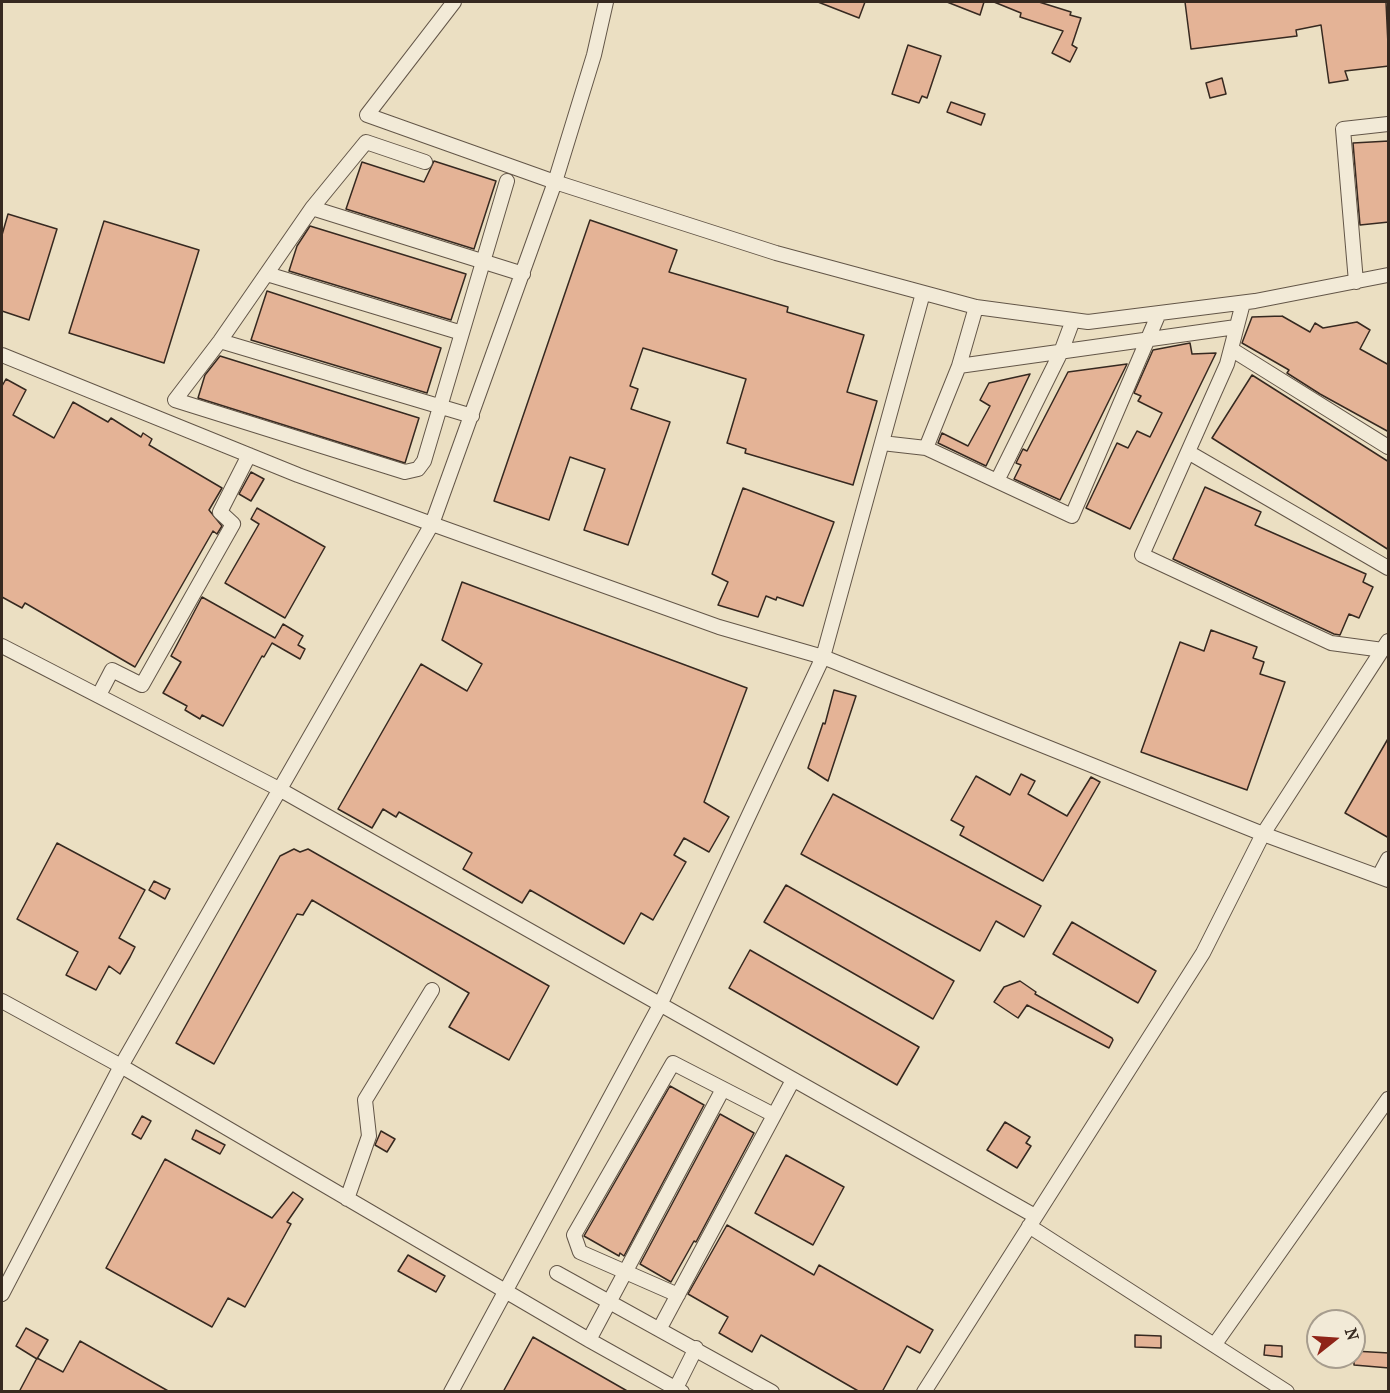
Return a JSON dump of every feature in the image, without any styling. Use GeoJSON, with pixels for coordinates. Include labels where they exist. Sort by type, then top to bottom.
{"type":"FeatureCollection","features":[{"type":"Feature","properties":{"kind":"street"},"geometry":{"type":"LineString","coordinates":[[454,2],[367,115],[555,182],[776,254],[976,307],[1088,322],[1243,303],[1389,275]]}},
{"type":"Feature","properties":{"kind":"street"},"geometry":{"type":"LineString","coordinates":[[2,1294],[121,1066],[432,524],[555,182],[594,56],[606,2]]}},
{"type":"Feature","properties":{"kind":"street"},"geometry":{"type":"LineString","coordinates":[[1356,282],[1343,129],[1389,124]]}},
{"type":"Feature","properties":{"kind":"street"},"geometry":{"type":"LineString","coordinates":[[425,162],[366,142],[312,208],[220,341],[175,400],[410,472],[418,469],[424,461],[507,181]]}},
{"type":"Feature","properties":{"kind":"street"},"geometry":{"type":"LineString","coordinates":[[312,208],[523,274]]}},
{"type":"Feature","properties":{"kind":"street"},"geometry":{"type":"LineString","coordinates":[[267,274],[462,333]]}},
{"type":"Feature","properties":{"kind":"street"},"geometry":{"type":"LineString","coordinates":[[451,1392],[660,1005],[823,657],[922,293]]}},
{"type":"Feature","properties":{"kind":"street"},"geometry":{"type":"LineString","coordinates":[[1243,303],[1227,364],[1142,555],[1331,643],[1386,646]]}},
{"type":"Feature","properties":{"kind":"street"},"geometry":{"type":"LineString","coordinates":[[926,447],[958,366],[976,307]]}},
{"type":"Feature","properties":{"kind":"street"},"geometry":{"type":"LineString","coordinates":[[882,443],[926,447],[1072,516],[1159,313]]}},
{"type":"Feature","properties":{"kind":"street"},"geometry":{"type":"LineString","coordinates":[[997,481],[1061,352],[1073,320]]}},
{"type":"Feature","properties":{"kind":"street"},"geometry":{"type":"LineString","coordinates":[[958,366],[1236,327]]}},
{"type":"Feature","properties":{"kind":"street"},"geometry":{"type":"LineString","coordinates":[[220,341],[472,416]]}},
{"type":"Feature","properties":{"kind":"street"},"geometry":{"type":"LineString","coordinates":[[1231,349],[1389,447]]}},
{"type":"Feature","properties":{"kind":"street"},"geometry":{"type":"LineString","coordinates":[[2,355],[249,455],[432,524],[719,627],[823,657],[1263,834],[1384,878],[1389,860]]}},
{"type":"Feature","properties":{"kind":"street"},"geometry":{"type":"LineString","coordinates":[[1188,452],[1389,568]]}},
{"type":"Feature","properties":{"kind":"street"},"geometry":{"type":"LineString","coordinates":[[99,696],[112,670],[142,685],[233,524],[220,512],[249,455]]}},
{"type":"Feature","properties":{"kind":"street"},"geometry":{"type":"LineString","coordinates":[[2,645],[279,789],[793,1080],[1032,1221],[1287,1392]]}},
{"type":"Feature","properties":{"kind":"street"},"geometry":{"type":"LineString","coordinates":[[924,1392],[1203,953],[1263,834],[1386,646]]}},
{"type":"Feature","properties":{"kind":"street"},"geometry":{"type":"LineString","coordinates":[[347,1198],[369,1136],[364,1100],[432,990]]}},
{"type":"Feature","properties":{"kind":"street"},"geometry":{"type":"LineString","coordinates":[[2,1000],[121,1066],[589,1340],[679,1390],[696,1348]]}},
{"type":"Feature","properties":{"kind":"street"},"geometry":{"type":"LineString","coordinates":[[678,1295],[580,1252],[574,1235],[673,1064],[774,1115]]}},
{"type":"Feature","properties":{"kind":"street"},"geometry":{"type":"LineString","coordinates":[[660,1328],[793,1080]]}},
{"type":"Feature","properties":{"kind":"street"},"geometry":{"type":"LineString","coordinates":[[589,1340],[723,1089]]}},
{"type":"Feature","properties":{"kind":"street"},"geometry":{"type":"LineString","coordinates":[[1215,1344],[1389,1099]]}},
{"type":"Feature","properties":{"kind":"street"},"geometry":{"type":"LineString","coordinates":[[557,1273],[772,1392]]}},
{"type":"Feature","properties":{"kind":"building"},"geometry":{"type":"Polygon","coordinates":[[[818,2],[865,2],[859,18],[818,2]]]}},
{"type":"Feature","properties":{"kind":"building"},"geometry":{"type":"Polygon","coordinates":[[[947,2],[984,2],[980,15],[947,2]]]}},
{"type":"Feature","properties":{"kind":"building"},"geometry":{"type":"Polygon","coordinates":[[[994,2],[1039,2],[1071,12],[1070,15],[1081,18],[1072,45],[1077,48],[1070,62],[1052,53],[1063,31],[1020,17],[1021,13],[994,2]]]}},
{"type":"Feature","properties":{"kind":"building"},"geometry":{"type":"Polygon","coordinates":[[[1185,2],[1386,2],[1389,66],[1345,71],[1348,80],[1329,83],[1321,25],[1296,30],[1297,36],[1191,49],[1185,2]]]}},
{"type":"Feature","properties":{"kind":"building"},"geometry":{"type":"Polygon","coordinates":[[[908,45],[941,56],[927,98],[922,96],[919,103],[892,94],[908,45]]]}},
{"type":"Feature","properties":{"kind":"building"},"geometry":{"type":"Polygon","coordinates":[[[1222,78],[1226,94],[1210,98],[1206,83],[1222,78]]]}},
{"type":"Feature","properties":{"kind":"building"},"geometry":{"type":"Polygon","coordinates":[[[951,102],[985,114],[981,125],[947,112],[951,102]]]}},
{"type":"Feature","properties":{"kind":"building"},"geometry":{"type":"Polygon","coordinates":[[[1389,141],[1389,222],[1360,225],[1353,143],[1389,141]]]}},
{"type":"Feature","properties":{"kind":"building"},"geometry":{"type":"Polygon","coordinates":[[[434,161],[496,181],[474,249],[346,209],[362,162],[424,182],[434,161]]]}},
{"type":"Feature","properties":{"kind":"building"},"geometry":{"type":"Polygon","coordinates":[[[8,214],[57,229],[29,320],[2,311],[2,235],[8,214]]]}},
{"type":"Feature","properties":{"kind":"building"},"geometry":{"type":"Polygon","coordinates":[[[590,220],[677,250],[669,272],[788,307],[787,312],[864,335],[847,392],[877,401],[853,485],[745,453],[746,449],[727,443],[746,379],[643,348],[630,386],[638,389],[631,409],[670,422],[628,545],[584,530],[605,469],[570,457],[549,520],[494,501],[590,220]]]}},
{"type":"Feature","properties":{"kind":"building"},"geometry":{"type":"Polygon","coordinates":[[[104,221],[199,250],[164,363],[69,333],[104,221]]]}},
{"type":"Feature","properties":{"kind":"building"},"geometry":{"type":"Polygon","coordinates":[[[310,226],[466,274],[451,320],[289,271],[297,246],[310,226]]]}},
{"type":"Feature","properties":{"kind":"building"},"geometry":{"type":"Polygon","coordinates":[[[267,291],[441,348],[427,393],[251,340],[267,291]]]}},
{"type":"Feature","properties":{"kind":"building"},"geometry":{"type":"Polygon","coordinates":[[[1282,316],[1310,332],[1315,323],[1323,328],[1357,322],[1370,330],[1360,349],[1389,365],[1389,432],[1320,394],[1287,373],[1289,370],[1242,343],[1252,317],[1282,316]]]}},
{"type":"Feature","properties":{"kind":"building"},"geometry":{"type":"Polygon","coordinates":[[[1190,343],[1192,354],[1216,353],[1130,529],[1086,508],[1117,443],[1128,448],[1137,431],[1150,437],[1162,413],[1138,401],[1141,396],[1134,393],[1153,350],[1190,343]]]}},
{"type":"Feature","properties":{"kind":"building"},"geometry":{"type":"Polygon","coordinates":[[[220,356],[419,418],[405,463],[198,398],[205,375],[220,356]]]}},
{"type":"Feature","properties":{"kind":"building"},"geometry":{"type":"Polygon","coordinates":[[[1127,364],[1060,500],[1014,479],[1021,465],[1016,463],[1023,449],[1027,451],[1068,372],[1127,364]]]}},
{"type":"Feature","properties":{"kind":"building"},"geometry":{"type":"Polygon","coordinates":[[[1030,374],[986,466],[938,443],[942,433],[968,446],[990,406],[980,400],[989,383],[1030,374]]]}},
{"type":"Feature","properties":{"kind":"building"},"geometry":{"type":"Polygon","coordinates":[[[1252,375],[1389,462],[1389,550],[1212,438],[1252,375]]]}},
{"type":"Feature","properties":{"kind":"building"},"geometry":{"type":"Polygon","coordinates":[[[6,379],[26,390],[13,415],[54,438],[73,402],[108,422],[111,418],[141,437],[143,433],[152,439],[149,445],[222,488],[209,510],[222,526],[217,534],[213,531],[135,667],[25,603],[22,608],[2,597],[2,386],[6,379]]]}},
{"type":"Feature","properties":{"kind":"building"},"geometry":{"type":"Polygon","coordinates":[[[251,472],[264,479],[251,501],[239,494],[251,472]]]}},
{"type":"Feature","properties":{"kind":"building"},"geometry":{"type":"Polygon","coordinates":[[[1205,487],[1261,512],[1255,525],[1366,574],[1363,582],[1373,587],[1359,618],[1349,614],[1340,635],[1334,634],[1173,559],[1205,487]]]}},
{"type":"Feature","properties":{"kind":"building"},"geometry":{"type":"Polygon","coordinates":[[[743,488],[834,522],[803,606],[777,597],[776,600],[766,596],[758,617],[718,605],[728,582],[712,574],[743,488]]]}},
{"type":"Feature","properties":{"kind":"building"},"geometry":{"type":"Polygon","coordinates":[[[257,508],[325,547],[285,618],[225,583],[259,524],[251,519],[257,508]]]}},
{"type":"Feature","properties":{"kind":"building"},"geometry":{"type":"Polygon","coordinates":[[[462,582],[747,688],[704,802],[729,817],[709,852],[684,838],[674,855],[686,862],[653,920],[641,913],[624,944],[530,890],[522,903],[463,869],[472,853],[399,812],[396,817],[383,809],[372,828],[338,809],[421,664],[467,691],[482,664],[442,640],[462,582]]]}},
{"type":"Feature","properties":{"kind":"building"},"geometry":{"type":"Polygon","coordinates":[[[202,597],[275,638],[283,624],[303,636],[298,645],[305,649],[300,659],[272,643],[264,657],[262,656],[223,726],[202,715],[200,719],[185,710],[187,706],[163,693],[181,662],[171,656],[202,597]]]}},
{"type":"Feature","properties":{"kind":"building"},"geometry":{"type":"Polygon","coordinates":[[[1211,630],[1257,647],[1253,658],[1264,662],[1260,674],[1285,682],[1247,790],[1141,752],[1180,642],[1204,651],[1211,630]]]}},
{"type":"Feature","properties":{"kind":"building"},"geometry":{"type":"Polygon","coordinates":[[[834,690],[856,696],[828,781],[808,768],[823,723],[825,724],[834,690]]]}},
{"type":"Feature","properties":{"kind":"building"},"geometry":{"type":"Polygon","coordinates":[[[1389,737],[1389,838],[1345,813],[1389,737]]]}},
{"type":"Feature","properties":{"kind":"building"},"geometry":{"type":"Polygon","coordinates":[[[1021,774],[1035,781],[1028,794],[1067,816],[1091,777],[1100,782],[1043,881],[960,835],[964,827],[951,820],[976,776],[1010,795],[1021,774]]]}},
{"type":"Feature","properties":{"kind":"building"},"geometry":{"type":"Polygon","coordinates":[[[833,794],[1041,906],[1024,937],[996,921],[980,951],[801,854],[833,794]]]}},
{"type":"Feature","properties":{"kind":"building"},"geometry":{"type":"Polygon","coordinates":[[[57,843],[145,890],[119,938],[135,947],[120,974],[109,966],[96,990],[66,975],[78,952],[17,919],[57,843]]]}},
{"type":"Feature","properties":{"kind":"building"},"geometry":{"type":"Polygon","coordinates":[[[294,849],[300,852],[308,849],[549,986],[509,1060],[449,1027],[469,993],[312,900],[303,915],[297,914],[214,1064],[176,1043],[280,856],[294,849]]]}},
{"type":"Feature","properties":{"kind":"building"},"geometry":{"type":"Polygon","coordinates":[[[154,881],[170,889],[165,899],[149,890],[154,881]]]}},
{"type":"Feature","properties":{"kind":"building"},"geometry":{"type":"Polygon","coordinates":[[[786,885],[954,981],[933,1019],[764,922],[786,885]]]}},
{"type":"Feature","properties":{"kind":"building"},"geometry":{"type":"Polygon","coordinates":[[[1072,922],[1156,971],[1138,1003],[1053,954],[1072,922]]]}},
{"type":"Feature","properties":{"kind":"building"},"geometry":{"type":"Polygon","coordinates":[[[750,950],[919,1047],[897,1085],[729,988],[750,950]]]}},
{"type":"Feature","properties":{"kind":"building"},"geometry":{"type":"Polygon","coordinates":[[[1020,981],[1036,992],[1035,994],[1112,1038],[1109,1048],[1027,1005],[1018,1018],[994,1002],[1004,987],[1020,981]]]}},
{"type":"Feature","properties":{"kind":"building"},"geometry":{"type":"Polygon","coordinates":[[[670,1086],[704,1105],[624,1256],[620,1253],[619,1256],[584,1236],[670,1086]]]}},
{"type":"Feature","properties":{"kind":"building"},"geometry":{"type":"Polygon","coordinates":[[[720,1114],[754,1133],[696,1242],[694,1241],[671,1282],[640,1264],[720,1114]]]}},
{"type":"Feature","properties":{"kind":"building"},"geometry":{"type":"Polygon","coordinates":[[[142,1116],[151,1121],[141,1139],[132,1134],[142,1116]]]}},
{"type":"Feature","properties":{"kind":"building"},"geometry":{"type":"Polygon","coordinates":[[[1005,1122],[1030,1137],[1026,1143],[1031,1146],[1017,1168],[987,1150],[1005,1122]]]}},
{"type":"Feature","properties":{"kind":"building"},"geometry":{"type":"Polygon","coordinates":[[[196,1130],[225,1145],[220,1154],[192,1139],[196,1130]]]}},
{"type":"Feature","properties":{"kind":"building"},"geometry":{"type":"Polygon","coordinates":[[[381,1131],[395,1139],[387,1152],[375,1145],[381,1131]]]}},
{"type":"Feature","properties":{"kind":"building"},"geometry":{"type":"Polygon","coordinates":[[[786,1155],[844,1187],[813,1245],[755,1213],[786,1155]]]}},
{"type":"Feature","properties":{"kind":"building"},"geometry":{"type":"Polygon","coordinates":[[[165,1159],[272,1218],[293,1192],[303,1199],[287,1222],[291,1224],[245,1307],[228,1298],[212,1327],[106,1268],[165,1159]]]}},
{"type":"Feature","properties":{"kind":"building"},"geometry":{"type":"Polygon","coordinates":[[[727,1225],[814,1275],[819,1265],[933,1330],[920,1353],[907,1346],[882,1392],[860,1392],[761,1335],[752,1352],[719,1333],[728,1317],[688,1294],[727,1225]]]}},
{"type":"Feature","properties":{"kind":"building"},"geometry":{"type":"Polygon","coordinates":[[[408,1255],[445,1276],[436,1292],[398,1271],[408,1255]]]}},
{"type":"Feature","properties":{"kind":"building"},"geometry":{"type":"Polygon","coordinates":[[[26,1328],[48,1340],[37,1359],[16,1346],[26,1328]]]}},
{"type":"Feature","properties":{"kind":"building"},"geometry":{"type":"Polygon","coordinates":[[[1135,1335],[1161,1336],[1161,1348],[1135,1347],[1135,1335]]]}},
{"type":"Feature","properties":{"kind":"building"},"geometry":{"type":"Polygon","coordinates":[[[533,1337],[629,1392],[503,1392],[533,1337]]]}},
{"type":"Feature","properties":{"kind":"building"},"geometry":{"type":"Polygon","coordinates":[[[80,1341],[170,1392],[19,1392],[37,1358],[63,1372],[80,1341]]]}},
{"type":"Feature","properties":{"kind":"building"},"geometry":{"type":"Polygon","coordinates":[[[1265,1345],[1282,1346],[1282,1357],[1264,1355],[1265,1345]]]}},
{"type":"Feature","properties":{"kind":"building"},"geometry":{"type":"Polygon","coordinates":[[[1366,1352],[1389,1353],[1389,1368],[1366,1366],[1366,1352]]]}}]}
